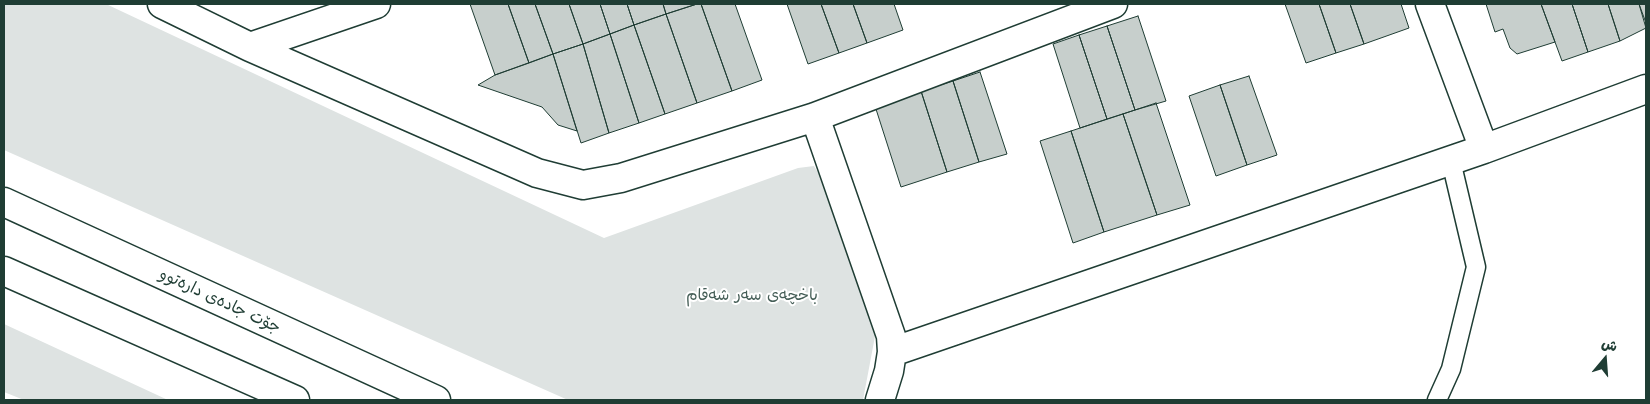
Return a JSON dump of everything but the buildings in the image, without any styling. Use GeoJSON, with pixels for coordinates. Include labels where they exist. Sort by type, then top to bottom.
{"type":"FeatureCollection","features":[{"type":"Feature","properties":{"kind":"street"},"geometry":{"type":"LineString","coordinates":[[162,4],[250,46],[537,173],[583,185],[621,178],[815,117],[1114,4]]}},
{"type":"Feature","properties":{"kind":"street"},"geometry":{"type":"LineString","coordinates":[[250,46],[376,4]]}},
{"type":"Feature","properties":{"kind":"street"},"geometry":{"type":"LineString","coordinates":[[1430,4],[1484,149]]}},
{"type":"Feature","properties":{"kind":"street"},"geometry":{"type":"LineString","coordinates":[[892,352],[1451,161],[1646,89]]}},
{"type":"Feature","properties":{"kind":"street"},"geometry":{"type":"LineString","coordinates":[[815,117],[886,320],[892,352],[880,400]]}},
{"type":"Feature","properties":{"kind":"street","name":"جۆت جادەی دارەتوو"},"geometry":{"type":"LineString","coordinates":[[4,202],[436,400]]}},
{"type":"Feature","properties":{"kind":"street"},"geometry":{"type":"LineString","coordinates":[[4,272],[295,400]]}},
{"type":"Feature","properties":{"kind":"lane"},"geometry":{"type":"LineString","coordinates":[[1437,400],[1451,369],[1476,267],[1451,161]]}},
{"type":"Feature","properties":{"kind":"green space","name":"باخچەی سەر شەقام"},"geometry":{"type":"Polygon","coordinates":[[[4,4],[106,4],[604,238],[798,168],[814,166],[822,179],[876,331],[863,400],[568,400],[4,150],[4,4]]]}},
{"type":"Feature","properties":{"kind":"green space"},"geometry":{"type":"Polygon","coordinates":[[[4,324],[168,400],[24,400],[4,392],[4,324]]]}}]}
